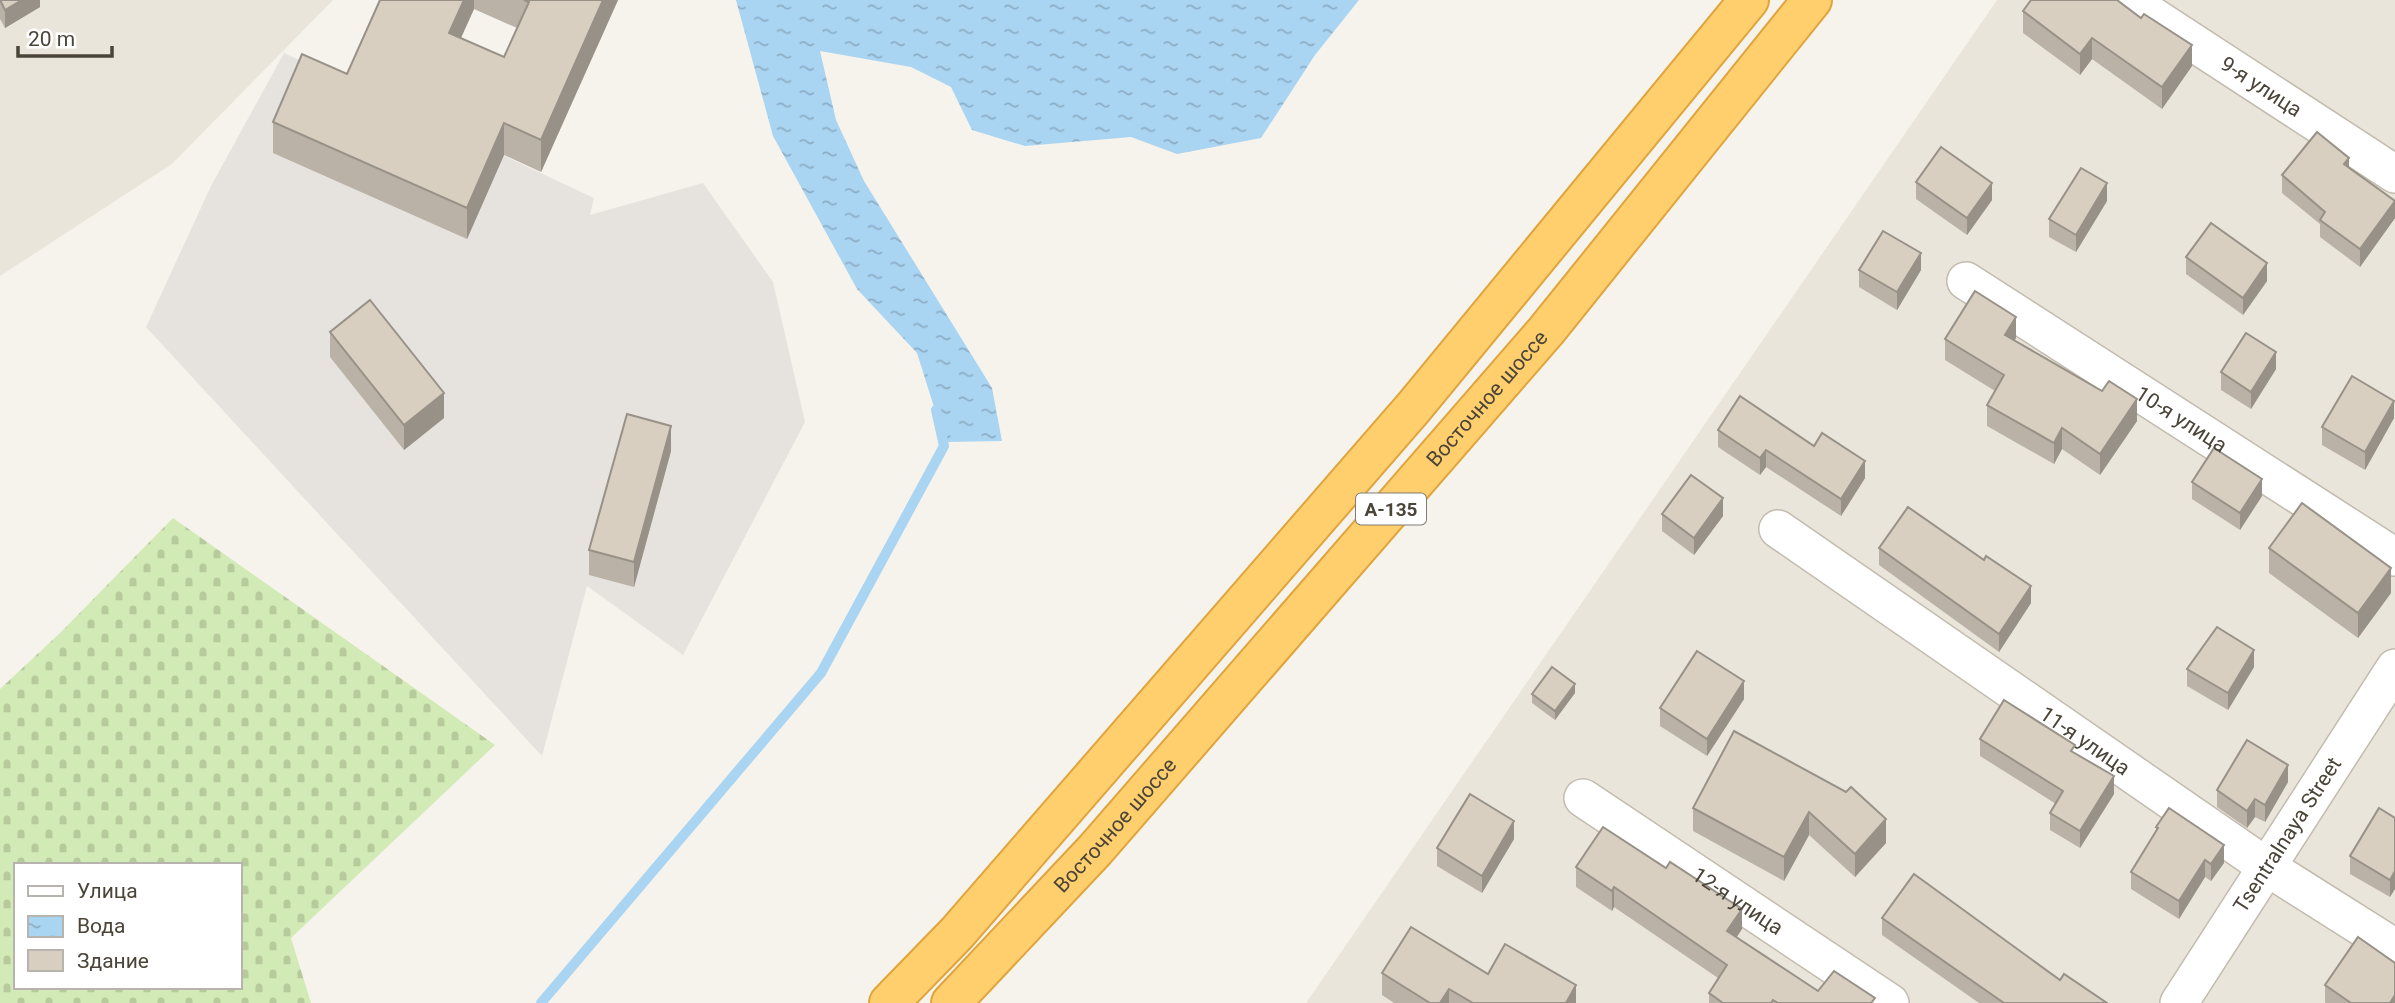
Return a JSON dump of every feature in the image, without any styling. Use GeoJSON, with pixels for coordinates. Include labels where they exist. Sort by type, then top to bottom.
{"type":"FeatureCollection","features":[{"type":"Feature","properties":{"kind":"highway","name":"А-135"},"geometry":{"type":"LineString","coordinates":[[889,1003],[966,922],[1414,407],[1749,0]]}},
{"type":"Feature","properties":{"kind":"highway","name":"Восточное шоссе"},"geometry":{"type":"LineString","coordinates":[[951,1003],[1095,850],[1546,331],[1812,0]]}},
{"type":"Feature","properties":{"kind":"street","name":"9-я улица"},"geometry":{"type":"LineString","coordinates":[[2128,0],[2395,174]]}},
{"type":"Feature","properties":{"kind":"street","name":"10-я улица"},"geometry":{"type":"LineString","coordinates":[[1966,281],[2395,557]]}},
{"type":"Feature","properties":{"kind":"street","name":"11-я улица"},"geometry":{"type":"LineString","coordinates":[[1778,529],[2267,866],[2395,948]]}},
{"type":"Feature","properties":{"kind":"street","name":"Tsentralnaya Street"},"geometry":{"type":"LineString","coordinates":[[2179,1003],[2395,668]]}},
{"type":"Feature","properties":{"kind":"street","name":"12-я улица"},"geometry":{"type":"LineString","coordinates":[[1583,799],[1891,1003]]}},
{"type":"Feature","properties":{"kind":"shaded area"},"geometry":{"type":"Polygon","coordinates":[[[0,0],[333,0],[172,164],[0,276],[0,0]]]}},
{"type":"Feature","properties":{"kind":"shaded area"},"geometry":{"type":"Polygon","coordinates":[[[1997,0],[2395,0],[2395,1003],[1306,1003],[1997,0]]]}},
{"type":"Feature","properties":{"kind":"shaded area"},"geometry":{"type":"Polygon","coordinates":[[[284,53],[594,198],[590,215],[703,183],[773,282],[805,422],[683,655],[587,586],[542,756],[146,327],[211,186],[284,53]]]}},
{"type":"Feature","properties":{"kind":"green space"},"geometry":{"type":"Polygon","coordinates":[[[173,518],[495,745],[291,938],[311,1003],[0,1003],[0,689],[60,633],[173,518]]]}},
{"type":"Feature","properties":{"kind":"water"},"geometry":{"type":"Polygon","coordinates":[[[736,0],[1359,0],[1315,55],[1261,138],[1177,154],[1131,137],[1025,146],[972,130],[951,87],[911,67],[820,51],[836,120],[864,181],[992,388],[1002,441],[945,442],[917,353],[857,289],[773,136],[736,0]]]}},
{"type":"Feature","properties":{"kind":"building"},"geometry":{"type":"Polygon","coordinates":[[[0,0],[22,0],[5,10],[0,0]]]}},
{"type":"Feature","properties":{"kind":"building"},"geometry":{"type":"Polygon","coordinates":[[[380,0],[464,0],[449,33],[504,57],[529,2],[524,0],[603,0],[541,140],[504,123],[467,208],[273,122],[302,54],[347,74],[380,0]]]}},
{"type":"Feature","properties":{"kind":"building"},"geometry":{"type":"Polygon","coordinates":[[[2031,0],[2117,0],[2141,18],[2144,14],[2192,45],[2162,87],[2092,38],[2080,54],[2023,11],[2031,0]]]}},
{"type":"Feature","properties":{"kind":"building"},"geometry":{"type":"Polygon","coordinates":[[[2317,132],[2349,158],[2344,164],[2395,201],[2360,249],[2320,220],[2325,212],[2282,175],[2317,132]]]}},
{"type":"Feature","properties":{"kind":"building"},"geometry":{"type":"Polygon","coordinates":[[[1941,147],[1992,183],[1967,218],[1916,182],[1941,147]]]}},
{"type":"Feature","properties":{"kind":"building"},"geometry":{"type":"Polygon","coordinates":[[[2081,168],[2107,183],[2076,235],[2049,219],[2081,168]]]}},
{"type":"Feature","properties":{"kind":"building"},"geometry":{"type":"Polygon","coordinates":[[[2211,223],[2267,263],[2243,298],[2186,257],[2211,223]]]}},
{"type":"Feature","properties":{"kind":"building"},"geometry":{"type":"Polygon","coordinates":[[[1883,231],[1921,253],[1897,292],[1859,270],[1883,231]]]}},
{"type":"Feature","properties":{"kind":"building"},"geometry":{"type":"Polygon","coordinates":[[[1975,291],[2016,317],[2005,335],[2102,391],[2109,381],[2137,399],[2100,454],[2062,428],[2054,443],[1987,405],[2004,375],[1945,339],[1975,291]]]}},
{"type":"Feature","properties":{"kind":"building"},"geometry":{"type":"Polygon","coordinates":[[[370,300],[444,393],[404,425],[330,332],[370,300]]]}},
{"type":"Feature","properties":{"kind":"building"},"geometry":{"type":"Polygon","coordinates":[[[2246,333],[2276,352],[2251,392],[2221,372],[2246,333]]]}},
{"type":"Feature","properties":{"kind":"building"},"geometry":{"type":"Polygon","coordinates":[[[2352,376],[2394,401],[2365,452],[2322,427],[2352,376]]]}},
{"type":"Feature","properties":{"kind":"building"},"geometry":{"type":"Polygon","coordinates":[[[1740,396],[1814,446],[1822,433],[1865,461],[1841,499],[1766,450],[1760,458],[1718,430],[1740,396]]]}},
{"type":"Feature","properties":{"kind":"building"},"geometry":{"type":"Polygon","coordinates":[[[627,414],[671,426],[634,562],[589,550],[627,414]]]}},
{"type":"Feature","properties":{"kind":"building"},"geometry":{"type":"Polygon","coordinates":[[[2214,448],[2262,479],[2240,513],[2192,482],[2214,448]]]}},
{"type":"Feature","properties":{"kind":"building"},"geometry":{"type":"Polygon","coordinates":[[[1691,475],[1723,498],[1694,538],[1662,514],[1691,475]]]}},
{"type":"Feature","properties":{"kind":"building"},"geometry":{"type":"Polygon","coordinates":[[[2302,503],[2391,568],[2358,613],[2269,548],[2302,503]]]}},
{"type":"Feature","properties":{"kind":"building"},"geometry":{"type":"Polygon","coordinates":[[[1908,507],[1984,560],[1986,556],[2031,586],[1999,634],[1879,548],[1908,507]]]}},
{"type":"Feature","properties":{"kind":"building"},"geometry":{"type":"Polygon","coordinates":[[[2217,627],[2254,650],[2228,693],[2187,669],[2217,627]]]}},
{"type":"Feature","properties":{"kind":"building"},"geometry":{"type":"Polygon","coordinates":[[[1697,651],[1744,681],[1707,739],[1660,708],[1697,651]]]}},
{"type":"Feature","properties":{"kind":"building"},"geometry":{"type":"Polygon","coordinates":[[[1552,667],[1575,684],[1555,711],[1532,694],[1552,667]]]}},
{"type":"Feature","properties":{"kind":"building"},"geometry":{"type":"Polygon","coordinates":[[[2004,700],[2075,745],[2071,751],[2114,776],[2080,831],[2050,813],[2063,791],[1980,739],[2004,700]]]}},
{"type":"Feature","properties":{"kind":"building"},"geometry":{"type":"Polygon","coordinates":[[[1734,731],[1846,792],[1851,787],[1886,819],[1855,854],[1809,812],[1784,857],[1693,808],[1734,731]]]}},
{"type":"Feature","properties":{"kind":"building"},"geometry":{"type":"Polygon","coordinates":[[[2247,740],[2288,765],[2265,805],[2255,799],[2247,811],[2217,790],[2247,740]]]}},
{"type":"Feature","properties":{"kind":"building"},"geometry":{"type":"Polygon","coordinates":[[[1470,794],[1514,821],[1482,876],[1437,848],[1470,794]]]}},
{"type":"Feature","properties":{"kind":"building"},"geometry":{"type":"Polygon","coordinates":[[[2169,808],[2224,845],[2211,864],[2205,860],[2179,901],[2131,872],[2169,808]]]}},
{"type":"Feature","properties":{"kind":"building"},"geometry":{"type":"Polygon","coordinates":[[[2379,808],[2395,818],[2395,871],[2390,880],[2350,856],[2379,808]]]}},
{"type":"Feature","properties":{"kind":"building"},"geometry":{"type":"Polygon","coordinates":[[[1603,827],[1666,868],[1670,862],[1742,909],[1727,931],[1818,991],[1834,971],[1875,998],[1871,1003],[1778,1003],[1773,1000],[1771,1003],[1723,1003],[1709,993],[1727,965],[1614,887],[1612,891],[1576,867],[1603,827]]]}},
{"type":"Feature","properties":{"kind":"building"},"geometry":{"type":"Polygon","coordinates":[[[1914,874],[2060,980],[2064,974],[2107,1003],[2004,1003],[1882,918],[1914,874]]]}},
{"type":"Feature","properties":{"kind":"building"},"geometry":{"type":"Polygon","coordinates":[[[1411,927],[1488,974],[1505,944],[1576,985],[1566,1003],[1473,1003],[1449,989],[1440,1003],[1430,1003],[1382,973],[1411,927]]]}},
{"type":"Feature","properties":{"kind":"building"},"geometry":{"type":"Polygon","coordinates":[[[2358,937],[2395,963],[2395,995],[2390,1003],[2351,1003],[2325,985],[2358,937]]]}},
{"type":"Feature","properties":{"kind":"waterway"},"geometry":{"type":"LineString","coordinates":[[541,1003],[821,673],[944,446],[936,410]]}}]}
